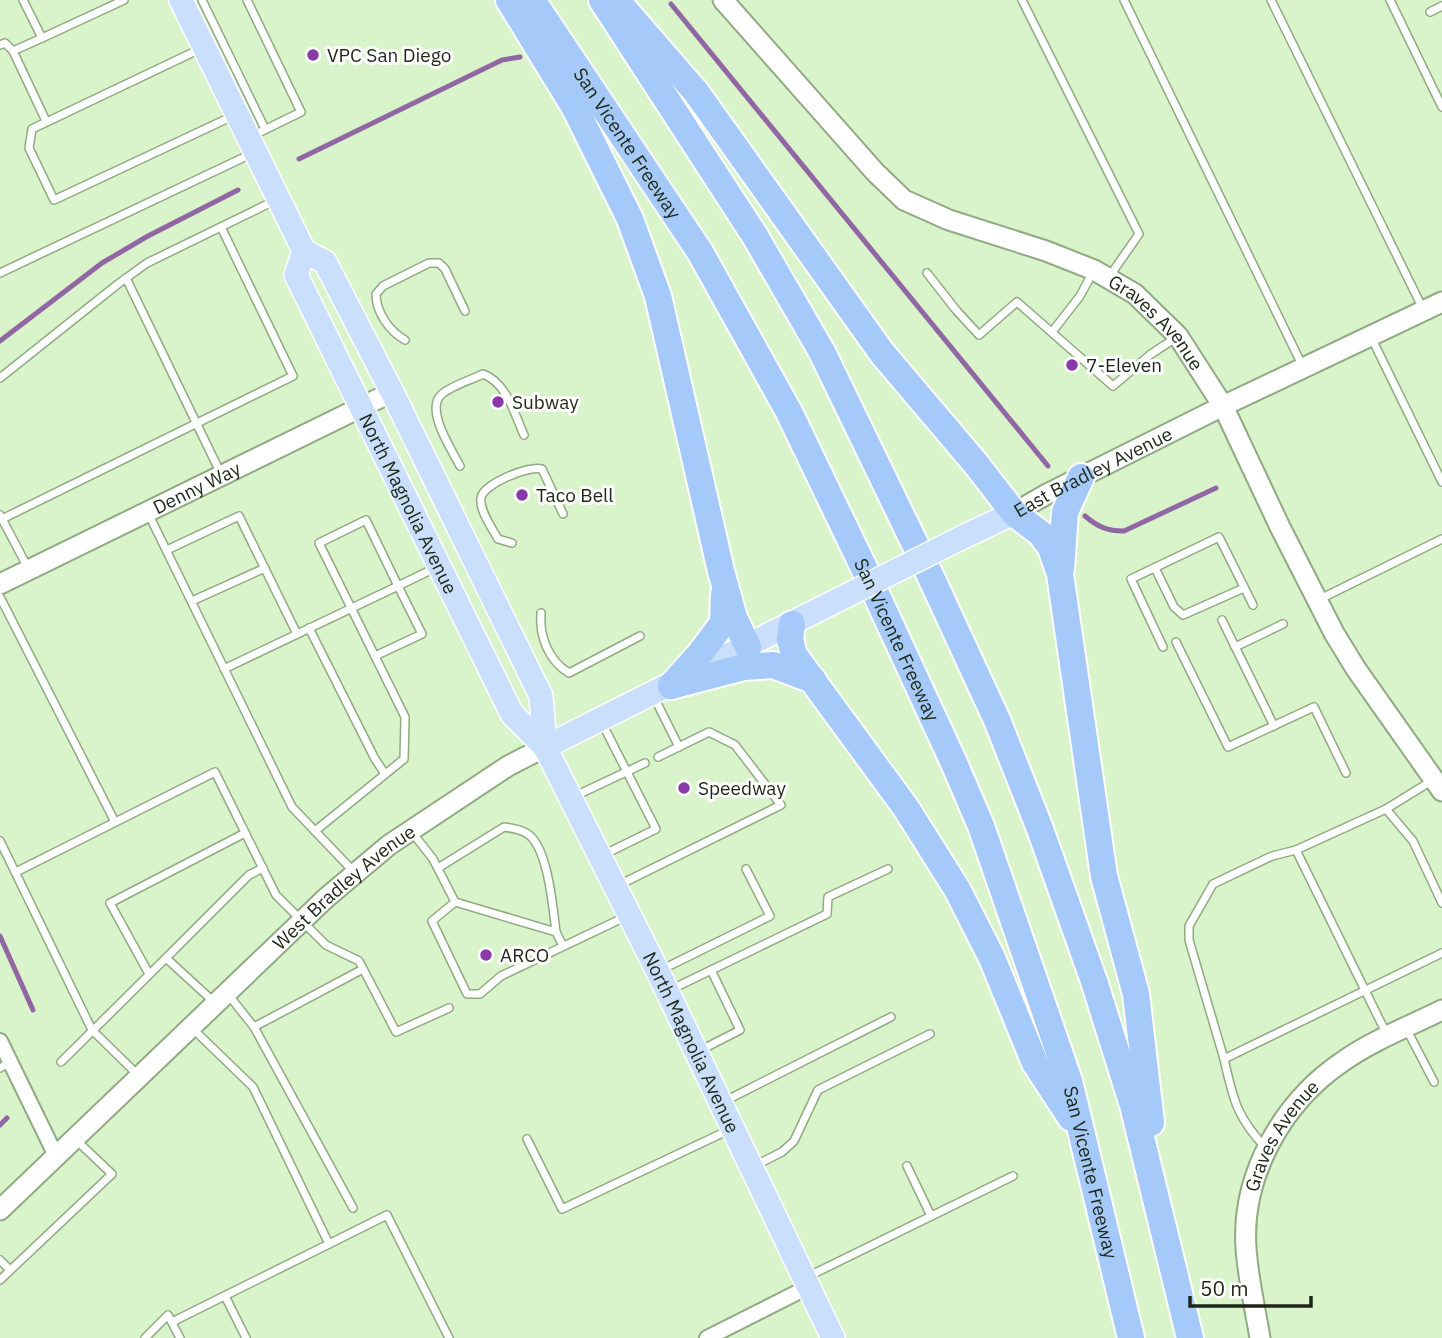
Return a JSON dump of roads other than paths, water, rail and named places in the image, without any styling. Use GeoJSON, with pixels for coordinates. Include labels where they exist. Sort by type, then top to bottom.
{"type":"FeatureCollection","features":[{"type":"Feature","properties":{"kind":"highway"},"geometry":{"type":"LineString","coordinates":[[509,0],[575,108],[630,219],[659,296],[721,571],[734,618],[748,648]]}},
{"type":"Feature","properties":{"kind":"highway","name":"San Vicente Freeway"},"geometry":{"type":"LineString","coordinates":[[532,0],[700,252],[789,412],[859,556],[981,826],[1069,1081],[1131,1338]]}},
{"type":"Feature","properties":{"kind":"highway"},"geometry":{"type":"LineString","coordinates":[[602,0],[755,236],[822,352],[980,684],[1040,830],[1094,981],[1133,1105],[1189,1338]]}},
{"type":"Feature","properties":{"kind":"highway"},"geometry":{"type":"LineString","coordinates":[[616,0],[696,92],[882,354],[1014,513],[1041,534],[1051,548],[1060,574],[1104,876],[1136,994],[1161,1215]]}},
{"type":"Feature","properties":{"kind":"highway"},"geometry":{"type":"LineString","coordinates":[[1060,574],[1065,512],[1081,477]]}},
{"type":"Feature","properties":{"kind":"highway"},"geometry":{"type":"LineString","coordinates":[[662,691],[699,655],[723,623],[725,605],[721,571]]}},
{"type":"Feature","properties":{"kind":"highway"},"geometry":{"type":"LineString","coordinates":[[792,624],[790,639],[794,655],[906,808],[957,889],[992,958],[1035,1063],[1082,1134]]}},
{"type":"Feature","properties":{"kind":"highway"},"geometry":{"type":"LineString","coordinates":[[662,691],[744,667],[774,665],[813,680]]}},
{"type":"Feature","properties":{"kind":"main road","name":"North Magnolia Avenue"},"geometry":{"type":"LineString","coordinates":[[181,0],[237,114],[256,140],[279,199],[304,251],[325,262],[541,696],[545,747]]}},
{"type":"Feature","properties":{"kind":"main road","name":"Graves Avenue"},"geometry":{"type":"LineString","coordinates":[[731,3],[875,172],[904,200],[949,220],[1046,251],[1102,273],[1135,294],[1178,336],[1223,406],[1316,600],[1356,670],[1438,786]]}},
{"type":"Feature","properties":{"kind":"main road","name":"North Magnolia Avenue"},"geometry":{"type":"LineString","coordinates":[[304,251],[296,275],[512,714],[545,747],[571,798],[833,1338]]}},
{"type":"Feature","properties":{"kind":"main road","name":"East Bradley Avenue"},"geometry":{"type":"LineString","coordinates":[[748,648],[1223,406],[1442,302]]}},
{"type":"Feature","properties":{"kind":"main road","name":"Denny Way"},"geometry":{"type":"LineString","coordinates":[[0,584],[392,392]]}},
{"type":"Feature","properties":{"kind":"main road","name":"West Bradley Avenue"},"geometry":{"type":"LineString","coordinates":[[0,1210],[302,921],[389,845],[508,766],[748,648]]}},
{"type":"Feature","properties":{"kind":"main road","name":"Graves Avenue"},"geometry":{"type":"LineString","coordinates":[[1260,1338],[1246,1235],[1249,1202],[1266,1148],[1293,1107],[1325,1074],[1364,1048],[1442,1010]]}},
{"type":"Feature","properties":{"kind":"street"},"geometry":{"type":"LineString","coordinates":[[0,1041],[5,1065],[56,1156]]}},
{"type":"Feature","properties":{"kind":"street"},"geometry":{"type":"LineString","coordinates":[[708,1338],[806,1283]]}},
{"type":"Feature","properties":{"kind":"lane"},"geometry":{"type":"LineString","coordinates":[[23,0],[42,38]]}},
{"type":"Feature","properties":{"kind":"lane"},"geometry":{"type":"LineString","coordinates":[[13,51],[124,0]]}},
{"type":"Feature","properties":{"kind":"lane"},"geometry":{"type":"LineString","coordinates":[[202,0],[256,140]]}},
{"type":"Feature","properties":{"kind":"lane"},"geometry":{"type":"LineString","coordinates":[[0,273],[256,140],[301,112],[247,0]]}},
{"type":"Feature","properties":{"kind":"lane"},"geometry":{"type":"LineString","coordinates":[[1022,0],[1139,234],[1080,296],[1052,332]]}},
{"type":"Feature","properties":{"kind":"lane"},"geometry":{"type":"LineString","coordinates":[[1124,0],[1304,369]]}},
{"type":"Feature","properties":{"kind":"lane"},"geometry":{"type":"LineString","coordinates":[[1272,0],[1424,311]]}},
{"type":"Feature","properties":{"kind":"lane"},"geometry":{"type":"LineString","coordinates":[[1390,0],[1442,107]]}},
{"type":"Feature","properties":{"kind":"lane"},"geometry":{"type":"LineString","coordinates":[[1430,12],[1442,6]]}},
{"type":"Feature","properties":{"kind":"lane"},"geometry":{"type":"LineString","coordinates":[[0,45],[5,43],[13,51],[46,121]]}},
{"type":"Feature","properties":{"kind":"lane"},"geometry":{"type":"LineString","coordinates":[[204,47],[32,129],[29,148],[54,200],[237,114]]}},
{"type":"Feature","properties":{"kind":"lane"},"geometry":{"type":"LineString","coordinates":[[0,379],[147,263],[279,199]]}},
{"type":"Feature","properties":{"kind":"lane"},"geometry":{"type":"LineString","coordinates":[[28,569],[4,531],[1,517],[293,376],[221,227]]}},
{"type":"Feature","properties":{"kind":"lane"},"geometry":{"type":"LineString","coordinates":[[405,340],[395,335],[388,326],[376,304],[376,294],[383,286],[429,263],[439,263],[445,269],[465,311]]}},
{"type":"Feature","properties":{"kind":"lane"},"geometry":{"type":"LineString","coordinates":[[927,273],[979,335],[1017,302],[1113,386],[1151,354],[1178,336]]}},
{"type":"Feature","properties":{"kind":"lane"},"geometry":{"type":"LineString","coordinates":[[126,278],[222,475]]}},
{"type":"Feature","properties":{"kind":"lane"},"geometry":{"type":"LineString","coordinates":[[1370,336],[1442,482]]}},
{"type":"Feature","properties":{"kind":"lane"},"geometry":{"type":"LineString","coordinates":[[460,466],[435,409],[442,394],[483,374],[495,379],[505,393],[524,435]]}},
{"type":"Feature","properties":{"kind":"lane"},"geometry":{"type":"LineString","coordinates":[[512,543],[498,539],[481,506],[481,496],[486,488],[525,469],[542,469],[563,514]]}},
{"type":"Feature","properties":{"kind":"lane"},"geometry":{"type":"LineString","coordinates":[[148,511],[292,807],[355,873]]}},
{"type":"Feature","properties":{"kind":"lane"},"geometry":{"type":"LineString","coordinates":[[167,550],[239,516],[297,634]]}},
{"type":"Feature","properties":{"kind":"lane"},"geometry":{"type":"LineString","coordinates":[[316,831],[404,759],[405,717],[319,543],[366,520],[422,634],[375,656]]}},
{"type":"Feature","properties":{"kind":"lane"},"geometry":{"type":"LineString","coordinates":[[1163,647],[1131,579],[1219,537],[1253,605]]}},
{"type":"Feature","properties":{"kind":"lane"},"geometry":{"type":"LineString","coordinates":[[1316,600],[1442,539]]}},
{"type":"Feature","properties":{"kind":"lane"},"geometry":{"type":"LineString","coordinates":[[225,669],[439,566]]}},
{"type":"Feature","properties":{"kind":"lane"},"geometry":{"type":"LineString","coordinates":[[192,601],[265,568]]}},
{"type":"Feature","properties":{"kind":"lane"},"geometry":{"type":"LineString","coordinates":[[1155,568],[1174,607],[1183,615],[1244,588]]}},
{"type":"Feature","properties":{"kind":"lane"},"geometry":{"type":"LineString","coordinates":[[0,597],[115,822]]}},
{"type":"Feature","properties":{"kind":"lane"},"geometry":{"type":"LineString","coordinates":[[541,613],[540,626],[545,642],[556,665],[569,673],[640,636]]}},
{"type":"Feature","properties":{"kind":"lane"},"geometry":{"type":"LineString","coordinates":[[1222,620],[1274,726]]}},
{"type":"Feature","properties":{"kind":"lane"},"geometry":{"type":"LineString","coordinates":[[1235,647],[1283,624]]}},
{"type":"Feature","properties":{"kind":"lane"},"geometry":{"type":"LineString","coordinates":[[309,628],[385,774]]}},
{"type":"Feature","properties":{"kind":"lane"},"geometry":{"type":"LineString","coordinates":[[1176,642],[1228,747],[1314,707],[1346,773]]}},
{"type":"Feature","properties":{"kind":"lane"},"geometry":{"type":"LineString","coordinates":[[662,691],[679,747]]}},
{"type":"Feature","properties":{"kind":"lane"},"geometry":{"type":"LineString","coordinates":[[600,720],[656,830],[600,857]]}},
{"type":"Feature","properties":{"kind":"lane"},"geometry":{"type":"LineString","coordinates":[[615,887],[781,805],[735,745],[709,732],[658,757]]}},
{"type":"Feature","properties":{"kind":"lane"},"geometry":{"type":"LineString","coordinates":[[571,798],[645,763]]}},
{"type":"Feature","properties":{"kind":"lane"},"geometry":{"type":"LineString","coordinates":[[16,872],[215,772],[276,895],[326,945],[359,961],[396,1032],[449,1008]]}},
{"type":"Feature","properties":{"kind":"lane"},"geometry":{"type":"LineString","coordinates":[[1266,1148],[1249,1131],[1235,1105],[1189,940],[1189,926],[1213,884],[1272,856],[1296,850],[1438,786]]}},
{"type":"Feature","properties":{"kind":"lane"},"geometry":{"type":"LineString","coordinates":[[1386,809],[1413,841],[1442,903]]}},
{"type":"Feature","properties":{"kind":"lane"},"geometry":{"type":"LineString","coordinates":[[438,868],[505,827],[526,832],[532,837],[546,863],[556,932],[563,946]]}},
{"type":"Feature","properties":{"kind":"lane"},"geometry":{"type":"LineString","coordinates":[[411,831],[438,868],[455,902],[556,932]]}},
{"type":"Feature","properties":{"kind":"lane"},"geometry":{"type":"LineString","coordinates":[[149,974],[110,903],[245,833]]}},
{"type":"Feature","properties":{"kind":"lane"},"geometry":{"type":"LineString","coordinates":[[0,841],[92,1030],[139,1076]]}},
{"type":"Feature","properties":{"kind":"lane"},"geometry":{"type":"LineString","coordinates":[[1296,850],[1387,1036]]}},
{"type":"Feature","properties":{"kind":"lane"},"geometry":{"type":"LineString","coordinates":[[61,1062],[249,875],[262,868]]}},
{"type":"Feature","properties":{"kind":"lane"},"geometry":{"type":"LineString","coordinates":[[662,982],[770,916],[746,869]]}},
{"type":"Feature","properties":{"kind":"lane"},"geometry":{"type":"LineString","coordinates":[[662,982],[711,970],[827,914],[828,897],[888,869]]}},
{"type":"Feature","properties":{"kind":"lane"},"geometry":{"type":"LineString","coordinates":[[455,902],[432,921],[467,994],[480,994],[501,976],[629,915]]}},
{"type":"Feature","properties":{"kind":"lane"},"geometry":{"type":"LineString","coordinates":[[1224,1059],[1442,953]]}},
{"type":"Feature","properties":{"kind":"lane"},"geometry":{"type":"LineString","coordinates":[[166,958],[221,998],[254,1027],[353,1208]]}},
{"type":"Feature","properties":{"kind":"lane"},"geometry":{"type":"LineString","coordinates":[[254,1027],[363,970]]}},
{"type":"Feature","properties":{"kind":"lane"},"geometry":{"type":"LineString","coordinates":[[695,1053],[740,1030],[711,970]]}},
{"type":"Feature","properties":{"kind":"lane"},"geometry":{"type":"LineString","coordinates":[[719,1103],[891,1017]]}},
{"type":"Feature","properties":{"kind":"lane"},"geometry":{"type":"LineString","coordinates":[[191,1027],[253,1087],[329,1244]]}},
{"type":"Feature","properties":{"kind":"lane"},"geometry":{"type":"LineString","coordinates":[[1406,1028],[1434,1082]]}},
{"type":"Feature","properties":{"kind":"lane"},"geometry":{"type":"LineString","coordinates":[[750,1167],[782,1152],[794,1141],[818,1090],[930,1034]]}},
{"type":"Feature","properties":{"kind":"lane"},"geometry":{"type":"LineString","coordinates":[[527,1139],[562,1209],[732,1128]]}},
{"type":"Feature","properties":{"kind":"lane"},"geometry":{"type":"LineString","coordinates":[[0,1280],[112,1174],[74,1138]]}},
{"type":"Feature","properties":{"kind":"lane"},"geometry":{"type":"LineString","coordinates":[[907,1166],[931,1216]]}},
{"type":"Feature","properties":{"kind":"lane"},"geometry":{"type":"LineString","coordinates":[[806,1283],[1013,1175]]}},
{"type":"Feature","properties":{"kind":"lane"},"geometry":{"type":"LineString","coordinates":[[172,1322],[387,1215],[449,1338]]}},
{"type":"Feature","properties":{"kind":"lane"},"geometry":{"type":"LineString","coordinates":[[0,1260],[10,1270]]}},
{"type":"Feature","properties":{"kind":"lane"},"geometry":{"type":"LineString","coordinates":[[225,1296],[246,1338]]}},
{"type":"Feature","properties":{"kind":"lane"},"geometry":{"type":"LineString","coordinates":[[145,1338],[169,1315],[180,1338]]}},
{"type":"Feature","properties":{"kind":"waterway"},"geometry":{"type":"LineString","coordinates":[[671,4],[1048,466]]}},
{"type":"Feature","properties":{"kind":"waterway"},"geometry":{"type":"LineString","coordinates":[[299,159],[502,60],[520,57]]}},
{"type":"Feature","properties":{"kind":"waterway"},"geometry":{"type":"LineString","coordinates":[[0,341],[102,263],[238,190]]}},
{"type":"Feature","properties":{"kind":"waterway"},"geometry":{"type":"LineString","coordinates":[[1085,516],[1103,528],[1124,531],[1216,488]]}},
{"type":"Feature","properties":{"kind":"waterway"},"geometry":{"type":"LineString","coordinates":[[0,936],[33,1010]]}},
{"type":"Feature","properties":{"kind":"waterway"},"geometry":{"type":"LineString","coordinates":[[0,1125],[7,1118]]}},
{"type":"Feature","properties":{"kind":"place","name":"VPC San Diego"},"geometry":{"type":"Point","coordinates":[313,55]}},
{"type":"Feature","properties":{"kind":"place","name":"7-Eleven"},"geometry":{"type":"Point","coordinates":[1072,365]}},
{"type":"Feature","properties":{"kind":"place","name":"Subway"},"geometry":{"type":"Point","coordinates":[498,402]}},
{"type":"Feature","properties":{"kind":"place","name":"Taco Bell"},"geometry":{"type":"Point","coordinates":[522,495]}},
{"type":"Feature","properties":{"kind":"place","name":"Speedway"},"geometry":{"type":"Point","coordinates":[684,788]}},
{"type":"Feature","properties":{"kind":"place","name":"ARCO"},"geometry":{"type":"Point","coordinates":[486,955]}}]}
